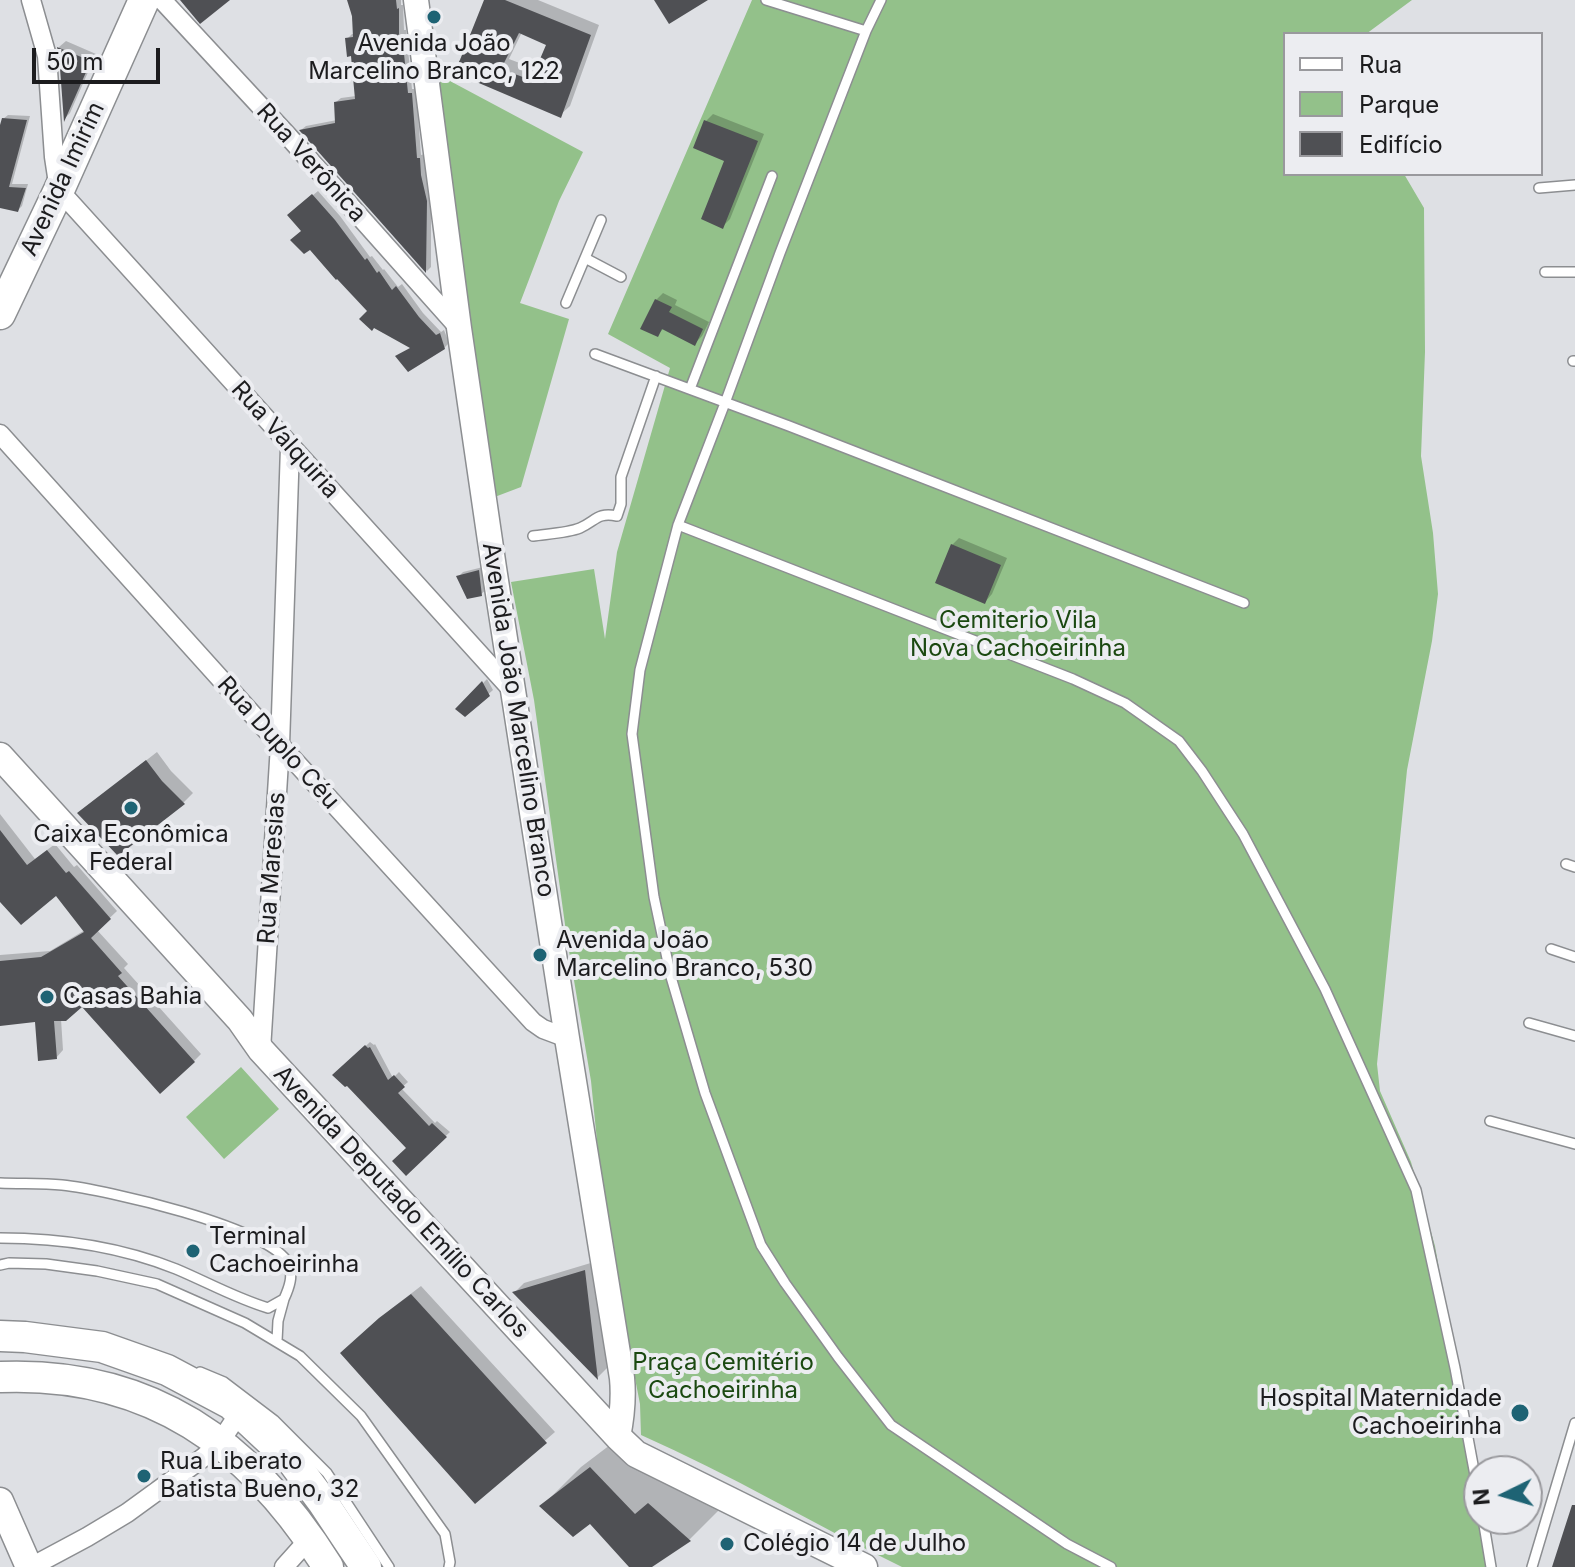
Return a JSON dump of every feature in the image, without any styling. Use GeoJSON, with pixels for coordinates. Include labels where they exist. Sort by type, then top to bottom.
{"type":"FeatureCollection","features":[{"type":"Feature","properties":{"kind":"main road","name":"Avenida Imirim"},"geometry":{"type":"LineString","coordinates":[[0,314],[144,0]]}},
{"type":"Feature","properties":{"kind":"main road","name":"Avenida Deputado Emílio Carlos"},"geometry":{"type":"LineString","coordinates":[[0,756],[240,1020],[261,1050],[636,1454],[864,1567]]}},
{"type":"Feature","properties":{"kind":"main road"},"geometry":{"type":"LineString","coordinates":[[0,1336],[102,1347],[167,1370],[231,1404],[293,1462],[366,1567]]}},
{"type":"Feature","properties":{"kind":"main road"},"geometry":{"type":"LineString","coordinates":[[0,1377],[53,1377],[93,1383],[134,1396],[169,1412],[220,1442],[251,1468],[284,1504],[328,1567]]}},
{"type":"Feature","properties":{"kind":"main road"},"geometry":{"type":"LineString","coordinates":[[0,1501],[30,1567]]}},
{"type":"Feature","properties":{"kind":"street"},"geometry":{"type":"LineString","coordinates":[[31,0],[47,56],[59,190]]}},
{"type":"Feature","properties":{"kind":"street","name":"Rua Verônica"},"geometry":{"type":"LineString","coordinates":[[162,0],[459,328]]}},
{"type":"Feature","properties":{"kind":"street","name":"Avenida João Marcelino Branco"},"geometry":{"type":"LineString","coordinates":[[416,0],[459,328],[512,690],[622,1378],[623,1415],[618,1437]]}},
{"type":"Feature","properties":{"kind":"street"},"geometry":{"type":"LineString","coordinates":[[53,122],[64,128],[87,128]]}},
{"type":"Feature","properties":{"kind":"street","name":"Rua Valquiria"},"geometry":{"type":"LineString","coordinates":[[59,190],[512,690]]}},
{"type":"Feature","properties":{"kind":"street","name":"Rua Duplo Céu"},"geometry":{"type":"LineString","coordinates":[[0,434],[533,1022],[567,1038]]}},
{"type":"Feature","properties":{"kind":"street","name":"Rua Maresias"},"geometry":{"type":"LineString","coordinates":[[261,1050],[280,745],[290,447]]}},
{"type":"Feature","properties":{"kind":"street"},"geometry":{"type":"LineString","coordinates":[[30,1567],[127,1513],[204,1457],[220,1442],[240,1412]]}},
{"type":"Feature","properties":{"kind":"street"},"geometry":{"type":"LineString","coordinates":[[284,1567],[310,1538]]}},
{"type":"Feature","properties":{"kind":"lane"},"geometry":{"type":"LineString","coordinates":[[766,0],[866,31]]}},
{"type":"Feature","properties":{"kind":"lane"},"geometry":{"type":"LineString","coordinates":[[881,0],[785,238],[678,525],[640,670],[632,734],[654,897],[671,977],[705,1093],[761,1245],[838,1357],[891,1425],[1067,1544],[1111,1567]]}},
{"type":"Feature","properties":{"kind":"lane"},"geometry":{"type":"LineString","coordinates":[[690,389],[772,176]]}},
{"type":"Feature","properties":{"kind":"lane"},"geometry":{"type":"LineString","coordinates":[[1539,188],[1575,185]]}},
{"type":"Feature","properties":{"kind":"lane"},"geometry":{"type":"LineString","coordinates":[[566,303],[601,220]]}},
{"type":"Feature","properties":{"kind":"lane"},"geometry":{"type":"LineString","coordinates":[[585,258],[621,277]]}},
{"type":"Feature","properties":{"kind":"lane"},"geometry":{"type":"LineString","coordinates":[[1545,272],[1575,272]]}},
{"type":"Feature","properties":{"kind":"lane"},"geometry":{"type":"LineString","coordinates":[[595,354],[1244,603]]}},
{"type":"Feature","properties":{"kind":"lane"},"geometry":{"type":"LineString","coordinates":[[533,536],[580,528],[607,514],[617,516],[621,504],[621,477],[656,376]]}},
{"type":"Feature","properties":{"kind":"lane"},"geometry":{"type":"LineString","coordinates":[[678,525],[1073,679],[1125,703],[1179,741],[1243,834],[1325,989],[1416,1190],[1471,1455]]}},
{"type":"Feature","properties":{"kind":"lane"},"geometry":{"type":"LineString","coordinates":[[1551,949],[1575,957]]}},
{"type":"Feature","properties":{"kind":"lane"},"geometry":{"type":"LineString","coordinates":[[1529,1023],[1575,1036]]}},
{"type":"Feature","properties":{"kind":"lane"},"geometry":{"type":"LineString","coordinates":[[1490,1121],[1575,1144]]}},
{"type":"Feature","properties":{"kind":"lane"},"geometry":{"type":"LineString","coordinates":[[0,1183],[63,1185],[192,1213],[248,1235],[277,1251],[288,1263],[290,1279],[278,1321],[277,1341]]}},
{"type":"Feature","properties":{"kind":"lane"},"geometry":{"type":"LineString","coordinates":[[0,1238],[86,1244],[173,1268],[238,1298],[268,1308],[284,1299]]}},
{"type":"Feature","properties":{"kind":"lane"},"geometry":{"type":"LineString","coordinates":[[0,1265],[46,1264],[157,1284],[245,1323],[300,1356],[361,1416],[445,1534],[449,1567]]}},
{"type":"Feature","properties":{"kind":"lane"},"geometry":{"type":"LineString","coordinates":[[99,1336],[112,1339]]}},
{"type":"Feature","properties":{"kind":"lane"},"geometry":{"type":"LineString","coordinates":[[167,1359],[181,1365]]}},
{"type":"Feature","properties":{"kind":"lane"},"geometry":{"type":"LineString","coordinates":[[195,1370],[224,1382],[274,1420],[327,1473],[389,1567]]}},
{"type":"Feature","properties":{"kind":"lane"},"geometry":{"type":"LineString","coordinates":[[1532,1567],[1575,1423]]}},
{"type":"Feature","properties":{"kind":"lane"},"geometry":{"type":"LineString","coordinates":[[1486,1535],[1491,1567]]}},
{"type":"Feature","properties":{"kind":"green space","name":"Cemiterio Vila Nova Cachoeirinha"},"geometry":{"type":"Polygon","coordinates":[[[752,0],[1412,0],[1369,32],[1283,32],[1283,176],[1405,176],[1424,208],[1425,352],[1421,456],[1433,533],[1438,594],[1407,770],[1377,1064],[1380,1091],[1411,1162],[1435,1246],[1474,1455],[1463,1455],[1463,1535],[1491,1535],[1496,1567],[902,1567],[641,1435],[640,1404],[606,1230],[591,1081],[567,939],[534,700],[511,582],[594,569],[605,639],[617,552],[670,368],[608,334],[752,0]]]}},
{"type":"Feature","properties":{"kind":"green space"},"geometry":{"type":"Polygon","coordinates":[[[435,73],[583,152],[559,201],[520,303],[569,319],[521,487],[492,498],[435,73]]]}},
{"type":"Feature","properties":{"kind":"green space"},"geometry":{"type":"Polygon","coordinates":[[[241,1067],[279,1109],[224,1159],[186,1117],[241,1067]]]}},
{"type":"Feature","properties":{"kind":"building"},"geometry":{"type":"Polygon","coordinates":[[[180,0],[230,0],[200,24],[180,0]]]}},
{"type":"Feature","properties":{"kind":"building"},"geometry":{"type":"Polygon","coordinates":[[[347,0],[396,0],[399,8],[399,34],[402,34],[408,93],[412,93],[417,158],[420,158],[427,201],[426,273],[299,130],[335,123],[334,102],[355,99],[351,56],[347,57],[345,38],[353,37],[347,0]]]}},
{"type":"Feature","properties":{"kind":"building"},"geometry":{"type":"Polygon","coordinates":[[[484,0],[505,0],[591,35],[561,118],[453,72],[484,0]],[[519,33],[501,69],[531,80],[546,45],[519,33]]]}},
{"type":"Feature","properties":{"kind":"building"},"geometry":{"type":"Polygon","coordinates":[[[654,0],[708,0],[669,24],[654,0]]]}},
{"type":"Feature","properties":{"kind":"building"},"geometry":{"type":"Polygon","coordinates":[[[57,47],[91,61],[64,122],[59,55],[57,47]]]}},
{"type":"Feature","properties":{"kind":"building"},"geometry":{"type":"Polygon","coordinates":[[[2,118],[27,120],[9,187],[26,188],[18,212],[0,208],[2,118]]]}},
{"type":"Feature","properties":{"kind":"building"},"geometry":{"type":"Polygon","coordinates":[[[704,120],[758,141],[723,229],[701,219],[724,161],[693,148],[704,120]]]}},
{"type":"Feature","properties":{"kind":"building"},"geometry":{"type":"Polygon","coordinates":[[[312,194],[392,290],[396,286],[419,317],[436,335],[440,333],[445,349],[408,372],[395,356],[410,348],[374,328],[372,331],[359,319],[367,311],[310,250],[304,254],[290,240],[301,231],[287,215],[312,194]]]}},
{"type":"Feature","properties":{"kind":"building"},"geometry":{"type":"Polygon","coordinates":[[[655,299],[672,307],[669,312],[703,329],[695,346],[662,329],[658,337],[640,329],[655,299]]]}},
{"type":"Feature","properties":{"kind":"building"},"geometry":{"type":"Polygon","coordinates":[[[951,544],[1001,565],[985,604],[935,583],[951,544]]]}},
{"type":"Feature","properties":{"kind":"building"},"geometry":{"type":"Polygon","coordinates":[[[479,570],[482,596],[467,599],[456,576],[479,570]]]}},
{"type":"Feature","properties":{"kind":"building"},"geometry":{"type":"Polygon","coordinates":[[[482,681],[490,696],[465,717],[455,709],[482,681]]]}},
{"type":"Feature","properties":{"kind":"building","name":"Caixa Econômica Federal"},"geometry":{"type":"Polygon","coordinates":[[[146,760],[185,804],[118,856],[77,813],[146,760]]]}},
{"type":"Feature","properties":{"kind":"building"},"geometry":{"type":"Polygon","coordinates":[[[0,830],[27,865],[47,850],[111,919],[91,938],[122,973],[118,976],[195,1062],[160,1094],[82,1007],[66,1021],[54,1021],[57,1059],[38,1061],[35,1022],[0,1026],[0,961],[41,957],[84,932],[56,896],[21,925],[0,902],[0,830]]]}},
{"type":"Feature","properties":{"kind":"building"},"geometry":{"type":"Polygon","coordinates":[[[365,1045],[370,1047],[388,1080],[394,1075],[405,1087],[398,1093],[429,1126],[432,1123],[447,1137],[406,1176],[392,1161],[406,1148],[347,1086],[332,1075],[365,1045]]]}},
{"type":"Feature","properties":{"kind":"building"},"geometry":{"type":"Polygon","coordinates":[[[585,1270],[598,1380],[512,1292],[585,1270]]]}},
{"type":"Feature","properties":{"kind":"building"},"geometry":{"type":"Polygon","coordinates":[[[411,1294],[547,1443],[475,1504],[340,1353],[411,1294]]]}},
{"type":"Feature","properties":{"kind":"building"},"geometry":{"type":"Polygon","coordinates":[[[590,1467],[635,1514],[648,1503],[691,1541],[652,1567],[629,1567],[590,1524],[573,1537],[539,1506],[590,1467]]]}},
{"type":"Feature","properties":{"kind":"building"},"geometry":{"type":"Polygon","coordinates":[[[1572,1505],[1575,1505],[1575,1567],[1552,1567],[1572,1505]]]}},
{"type":"Feature","properties":{"kind":"place","name":"Avenida João Marcelino Branco, 122"},"geometry":{"type":"Point","coordinates":[434,17]}},
{"type":"Feature","properties":{"kind":"place","name":"Caixa Econômica Federal"},"geometry":{"type":"Point","coordinates":[131,808]}},
{"type":"Feature","properties":{"kind":"place","name":"Avenida João Marcelino Branco, 530"},"geometry":{"type":"Point","coordinates":[540,955]}},
{"type":"Feature","properties":{"kind":"place","name":"Casas Bahia"},"geometry":{"type":"Point","coordinates":[47,997]}},
{"type":"Feature","properties":{"kind":"place","name":"Terminal Cachoeirinha"},"geometry":{"type":"Point","coordinates":[193,1251]}},
{"type":"Feature","properties":{"kind":"place","name":"Hospital Maternidade Cachoeirinha"},"geometry":{"type":"Point","coordinates":[1520,1413]}},
{"type":"Feature","properties":{"kind":"place","name":"Rua Liberato Batista Bueno, 32"},"geometry":{"type":"Point","coordinates":[144,1476]}},
{"type":"Feature","properties":{"kind":"place","name":"Colégio 14 de Julho"},"geometry":{"type":"Point","coordinates":[727,1544]}},
{"type":"Feature","properties":{"kind":"park label","name":"Praça Cemitério Cachoeirinha"},"geometry":{"type":"Point","coordinates":[723,1377]}}]}
